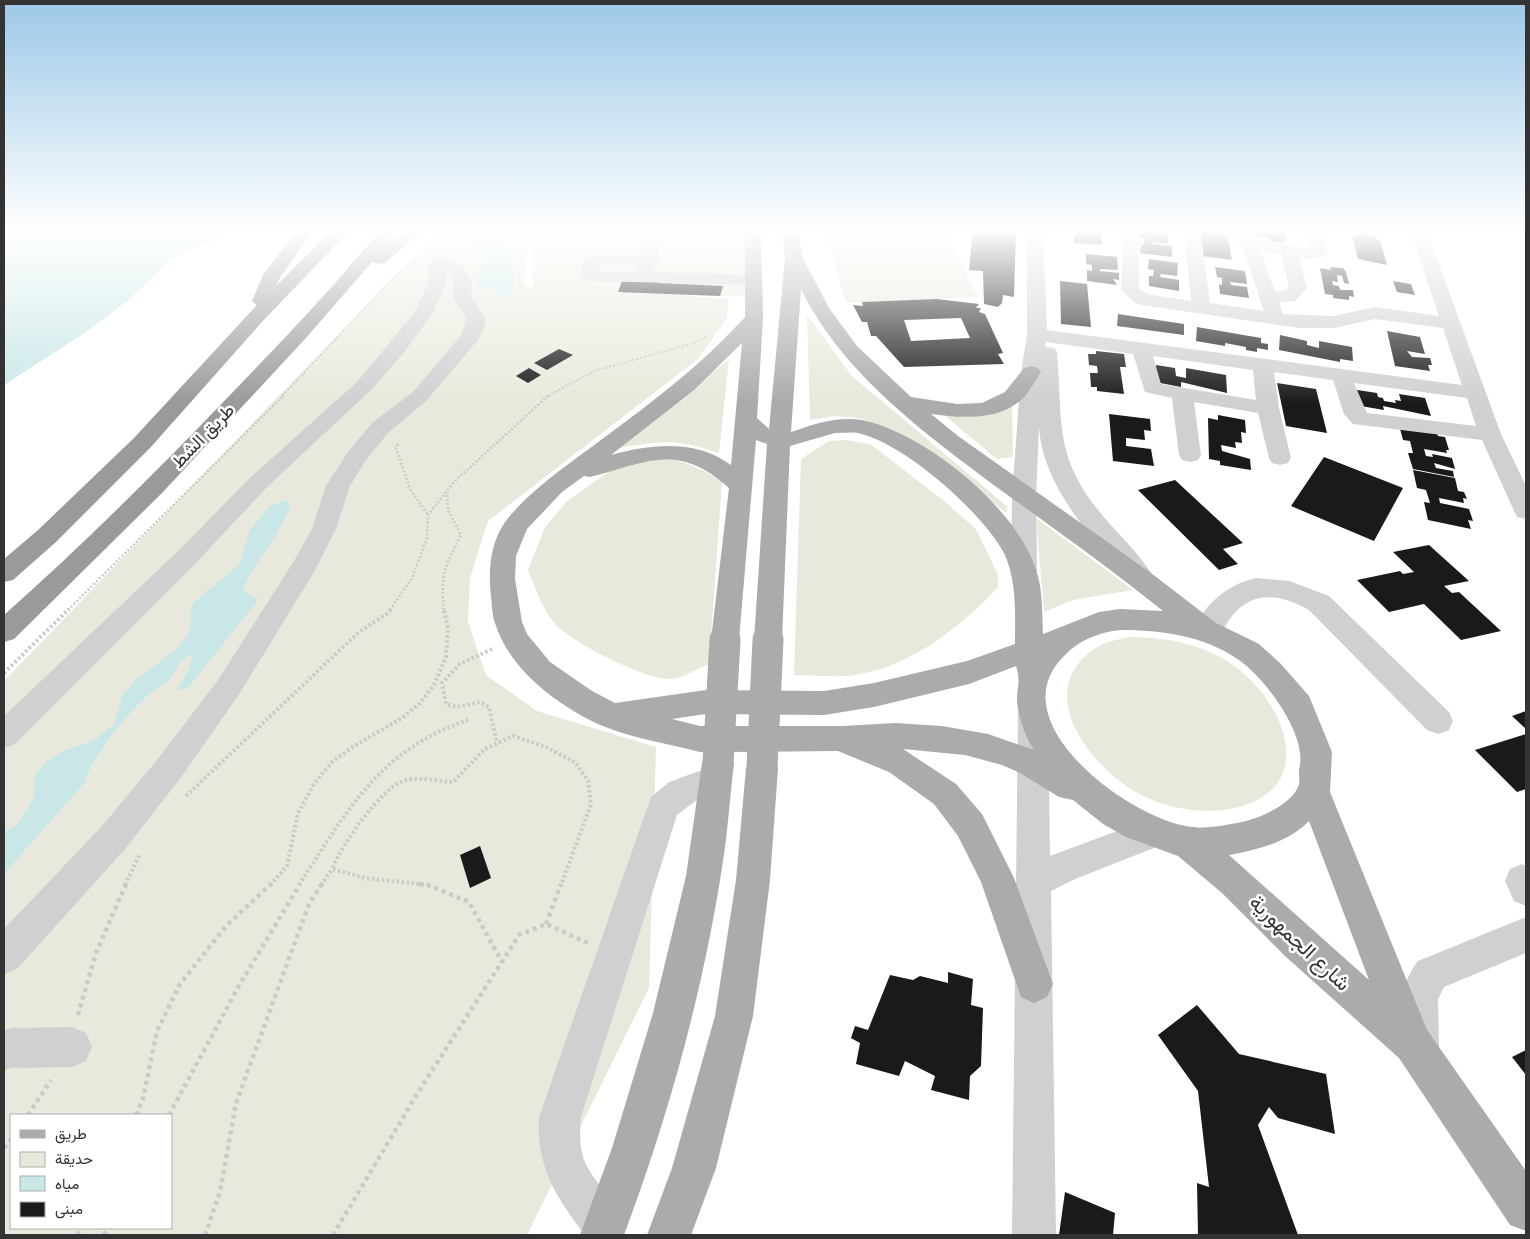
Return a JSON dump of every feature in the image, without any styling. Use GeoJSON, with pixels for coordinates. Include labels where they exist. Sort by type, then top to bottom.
{"type":"FeatureCollection","features":[{"type":"Feature","properties":{"kind":"highway"},"geometry":{"type":"LineString","coordinates":[[254,319],[267,287]]}},
{"type":"Feature","properties":{"kind":"highway"},"geometry":{"type":"LineString","coordinates":[[4,573],[47,536],[142,443],[254,319],[286,287]]}},
{"type":"Feature","properties":{"kind":"highway","name":"طريق الشط"},"geometry":{"type":"LineString","coordinates":[[4,631],[45,595],[182,459],[344,287]]}},
{"type":"Feature","properties":{"kind":"main road"},"geometry":{"type":"LineString","coordinates":[[604,1230],[646,1103],[679,983],[703,875],[717,771],[725,640],[741,486],[754,318],[754,287]]}},
{"type":"Feature","properties":{"kind":"main road"},"geometry":{"type":"LineString","coordinates":[[670,1235],[694,1168],[734,1016],[753,880],[762,768],[779,440],[792,287]]}},
{"type":"Feature","properties":{"kind":"main road"},"geometry":{"type":"LineString","coordinates":[[754,318],[723,353],[687,386],[554,487],[517,524],[508,539],[504,556],[502,579],[504,604],[508,622],[516,640],[540,670],[581,700],[609,715],[700,739],[840,738],[886,735],[946,739],[991,748],[1032,763],[1098,804],[1152,833],[1187,842],[1234,839],[1283,824],[1314,792],[1316,752],[1298,705],[1270,671],[1249,652],[1206,630],[1142,580],[950,441],[903,401],[850,350],[820,309],[809,287]]}},
{"type":"Feature","properties":{"kind":"main road"},"geometry":{"type":"LineString","coordinates":[[903,401],[956,411],[975,411],[1010,399],[1031,372]]}},
{"type":"Feature","properties":{"kind":"main road"},"geometry":{"type":"LineString","coordinates":[[746,418],[761,433],[779,440],[793,438],[818,430],[846,426],[875,430],[888,435],[930,462],[968,493],[1000,529],[1024,571],[1033,698],[1049,749],[1067,772],[1098,804]]}},
{"type":"Feature","properties":{"kind":"main road"},"geometry":{"type":"LineString","coordinates":[[554,487],[592,469],[625,458],[663,453],[705,459],[722,469],[741,486]]}},
{"type":"Feature","properties":{"kind":"main road"},"geometry":{"type":"LineString","coordinates":[[1033,698],[1040,663],[1058,641],[1087,625],[1132,618],[1168,622],[1206,630]]}},
{"type":"Feature","properties":{"kind":"main road"},"geometry":{"type":"LineString","coordinates":[[609,715],[706,702],[833,702],[924,685],[969,672],[1064,638]]}},
{"type":"Feature","properties":{"kind":"main road"},"geometry":{"type":"LineString","coordinates":[[840,738],[900,762],[945,794],[970,826],[997,878],[1034,984]]}},
{"type":"Feature","properties":{"kind":"main road","name":"شارع الجمهورية"},"geometry":{"type":"LineString","coordinates":[[1314,792],[1416,1049],[1526,1209]]}},
{"type":"Feature","properties":{"kind":"main road","name":"شارع الجمهورية"},"geometry":{"type":"LineString","coordinates":[[1187,842],[1234,881],[1305,949],[1416,1049]]}},
{"type":"Feature","properties":{"kind":"street"},"geometry":{"type":"LineString","coordinates":[[4,735],[186,558],[259,482],[364,386],[395,351],[423,314],[437,287]]}},
{"type":"Feature","properties":{"kind":"street"},"geometry":{"type":"LineString","coordinates":[[4,956],[114,837],[168,770],[228,688],[305,565],[324,529],[338,486],[356,457],[380,428],[420,396],[472,336],[477,325],[475,313],[461,298],[461,287]]}},
{"type":"Feature","properties":{"kind":"street"},"geometry":{"type":"LineString","coordinates":[[1024,571],[1024,496],[1031,372],[1037,335],[1036,287]]}},
{"type":"Feature","properties":{"kind":"street"},"geometry":{"type":"LineString","coordinates":[[1132,287],[1132,293],[1152,302],[1276,320],[1334,322],[1374,313],[1450,323]]}},
{"type":"Feature","properties":{"kind":"street"},"geometry":{"type":"LineString","coordinates":[[1199,287],[1201,309]]}},
{"type":"Feature","properties":{"kind":"street"},"geometry":{"type":"LineString","coordinates":[[1264,287],[1276,320]]}},
{"type":"Feature","properties":{"kind":"street"},"geometry":{"type":"LineString","coordinates":[[1267,296],[1289,297],[1298,287]]}},
{"type":"Feature","properties":{"kind":"street"},"geometry":{"type":"LineString","coordinates":[[1438,287],[1490,434],[1526,511]]}},
{"type":"Feature","properties":{"kind":"street"},"geometry":{"type":"LineString","coordinates":[[1037,335],[1476,392]]}},
{"type":"Feature","properties":{"kind":"street"},"geometry":{"type":"LineString","coordinates":[[1037,335],[1047,352],[1052,445],[1063,474],[1079,501],[1142,580]]}},
{"type":"Feature","properties":{"kind":"street"},"geometry":{"type":"LineString","coordinates":[[1141,348],[1152,388],[1268,408]]}},
{"type":"Feature","properties":{"kind":"street"},"geometry":{"type":"LineString","coordinates":[[1264,365],[1268,408],[1280,458]]}},
{"type":"Feature","properties":{"kind":"street"},"geometry":{"type":"LineString","coordinates":[[1341,375],[1355,414],[1361,419],[1490,434]]}},
{"type":"Feature","properties":{"kind":"street"},"geometry":{"type":"LineString","coordinates":[[1182,394],[1190,455]]}},
{"type":"Feature","properties":{"kind":"street"},"geometry":{"type":"LineString","coordinates":[[1206,630],[1238,594],[1269,588],[1305,594],[1319,602],[1438,721]]}},
{"type":"Feature","properties":{"kind":"street"},"geometry":{"type":"LineString","coordinates":[[1033,698],[1034,1235]]}},
{"type":"Feature","properties":{"kind":"street"},"geometry":{"type":"LineString","coordinates":[[604,1230],[568,1176],[560,1158],[558,1138],[560,1117],[663,807],[668,800],[682,790],[717,771]]}},
{"type":"Feature","properties":{"kind":"street"},"geometry":{"type":"LineString","coordinates":[[1032,882],[1063,867],[1152,833]]}},
{"type":"Feature","properties":{"kind":"street"},"geometry":{"type":"LineString","coordinates":[[1416,1049],[1423,982],[1431,974],[1526,935]]}},
{"type":"Feature","properties":{"kind":"street"},"geometry":{"type":"LineString","coordinates":[[4,1052],[11,1048],[72,1047]]}},
{"type":"Feature","properties":{"kind":"path"},"geometry":{"type":"LineString","coordinates":[[4,673],[257,423],[385,287]]}},
{"type":"Feature","properties":{"kind":"path"},"geometry":{"type":"LineString","coordinates":[[184,798],[359,632],[388,613],[412,578],[423,553],[427,538],[428,515],[454,482],[552,392],[594,371],[694,342],[711,333]]}},
{"type":"Feature","properties":{"kind":"path"},"geometry":{"type":"LineString","coordinates":[[399,440],[396,448],[410,489],[428,515]]}},
{"type":"Feature","properties":{"kind":"path"},"geometry":{"type":"LineString","coordinates":[[136,1114],[143,1099],[157,1031],[180,984],[226,926],[258,898],[287,866],[298,813],[314,784],[332,762],[354,746],[402,718],[420,703],[434,685],[446,657],[448,638],[441,583],[447,562],[461,534],[448,510],[447,491]]}},
{"type":"Feature","properties":{"kind":"path"},"geometry":{"type":"LineString","coordinates":[[497,743],[489,707],[480,702],[457,707],[446,704],[442,683],[460,664],[516,640]]}},
{"type":"Feature","properties":{"kind":"path"},"geometry":{"type":"LineString","coordinates":[[170,1114],[286,903],[357,798],[391,762],[418,741],[441,728],[468,720]]}},
{"type":"Feature","properties":{"kind":"path"},"geometry":{"type":"LineString","coordinates":[[205,1235],[220,1192],[236,1103],[258,1038],[309,904],[332,869],[336,855],[378,800],[404,780],[453,782],[485,748],[513,736],[546,747],[576,764],[588,781],[591,804],[546,924]]}},
{"type":"Feature","properties":{"kind":"path"},"geometry":{"type":"LineString","coordinates":[[29,1114],[72,1047],[87,975],[115,904],[143,849]]}},
{"type":"Feature","properties":{"kind":"path"},"geometry":{"type":"LineString","coordinates":[[332,869],[365,878],[428,886],[468,902],[502,962]]}},
{"type":"Feature","properties":{"kind":"path"},"geometry":{"type":"LineString","coordinates":[[334,1235],[417,1094],[519,935],[546,924],[614,955]]}},
{"type":"Feature","properties":{"kind":"green space"},"geometry":{"type":"Polygon","coordinates":[[[384,287],[746,287],[746,296],[677,295],[729,299],[727,318],[698,359],[488,521],[470,578],[468,622],[486,675],[537,711],[656,747],[649,988],[527,1235],[4,1235],[4,681],[384,287]]]}},
{"type":"Feature","properties":{"kind":"green space"},"geometry":{"type":"Polygon","coordinates":[[[841,287],[973,287],[978,297],[846,303],[841,287]]]}},
{"type":"Feature","properties":{"kind":"green space"},"geometry":{"type":"Polygon","coordinates":[[[807,315],[852,376],[1008,507],[1006,513],[972,485],[885,427],[859,418],[835,416],[810,420],[807,315]]]}},
{"type":"Feature","properties":{"kind":"green space"},"geometry":{"type":"Polygon","coordinates":[[[729,359],[719,453],[692,445],[669,442],[647,443],[619,448],[729,359]]]}},
{"type":"Feature","properties":{"kind":"green space"},"geometry":{"type":"Polygon","coordinates":[[[1012,404],[1013,457],[997,459],[944,415],[972,417],[1012,404]]]}},
{"type":"Feature","properties":{"kind":"green space"},"geometry":{"type":"Polygon","coordinates":[[[845,440],[870,444],[943,500],[976,529],[998,575],[998,587],[968,616],[934,643],[896,663],[876,670],[848,676],[794,675],[801,459],[829,441],[845,440]]]}},
{"type":"Feature","properties":{"kind":"green space"},"geometry":{"type":"Polygon","coordinates":[[[665,458],[695,467],[722,482],[709,664],[673,679],[662,678],[630,668],[594,651],[565,633],[547,613],[528,570],[545,527],[567,501],[610,471],[635,462],[665,458]]]}},
{"type":"Feature","properties":{"kind":"green space"},"geometry":{"type":"Polygon","coordinates":[[[1036,518],[1133,590],[1073,600],[1044,612],[1036,518]]]}},
{"type":"Feature","properties":{"kind":"green space"},"geometry":{"type":"Polygon","coordinates":[[[1128,637],[1165,639],[1188,644],[1222,658],[1244,674],[1262,693],[1277,716],[1285,740],[1286,762],[1278,783],[1260,799],[1230,809],[1205,811],[1180,808],[1155,801],[1132,790],[1114,777],[1083,742],[1072,722],[1067,701],[1069,681],[1079,663],[1099,646],[1128,637]]]}},
{"type":"Feature","properties":{"kind":"water"},"geometry":{"type":"Polygon","coordinates":[[[4,287],[142,287],[130,299],[83,334],[4,385],[4,287]]]}},
{"type":"Feature","properties":{"kind":"water"},"geometry":{"type":"Polygon","coordinates":[[[483,287],[512,287],[511,296],[498,298],[495,290],[483,287]]]}},
{"type":"Feature","properties":{"kind":"water"},"geometry":{"type":"Polygon","coordinates":[[[286,500],[290,508],[275,537],[247,579],[243,590],[258,600],[187,689],[177,691],[188,671],[193,655],[181,661],[174,675],[146,697],[128,716],[102,748],[84,783],[4,874],[4,832],[17,824],[27,810],[34,796],[35,775],[47,761],[61,752],[96,739],[114,724],[123,695],[134,681],[179,647],[188,634],[191,625],[190,613],[194,602],[240,564],[249,531],[270,506],[286,500]]]}},
{"type":"Feature","properties":{"kind":"building"},"geometry":{"type":"Polygon","coordinates":[[[620,287],[723,287],[720,296],[618,292],[620,287]]]}},
{"type":"Feature","properties":{"kind":"building"},"geometry":{"type":"Polygon","coordinates":[[[983,287],[1014,287],[1014,297],[1003,295],[1002,303],[998,307],[984,304],[983,287]]]}},
{"type":"Feature","properties":{"kind":"building"},"geometry":{"type":"Polygon","coordinates":[[[1060,287],[1087,287],[1091,327],[1061,324],[1060,287]]]}},
{"type":"Feature","properties":{"kind":"building"},"geometry":{"type":"Polygon","coordinates":[[[1154,287],[1179,287],[1179,291],[1154,287]]]}},
{"type":"Feature","properties":{"kind":"building"},"geometry":{"type":"Polygon","coordinates":[[[1219,287],[1247,287],[1249,298],[1220,294],[1219,287]]]}},
{"type":"Feature","properties":{"kind":"building"},"geometry":{"type":"Polygon","coordinates":[[[1324,287],[1339,287],[1340,290],[1353,290],[1354,297],[1349,296],[1349,300],[1333,298],[1333,295],[1325,294],[1324,287]]]}},
{"type":"Feature","properties":{"kind":"building"},"geometry":{"type":"Polygon","coordinates":[[[1395,287],[1412,287],[1415,295],[1397,292],[1395,287]]]}},
{"type":"Feature","properties":{"kind":"building"},"geometry":{"type":"Polygon","coordinates":[[[937,299],[979,304],[976,308],[981,308],[979,312],[985,314],[1003,353],[998,354],[1004,364],[904,367],[876,336],[871,336],[867,322],[862,322],[853,305],[863,306],[862,302],[937,299]],[[961,318],[904,320],[911,341],[970,338],[961,318]]]}},
{"type":"Feature","properties":{"kind":"building"},"geometry":{"type":"Polygon","coordinates":[[[1118,314],[1184,324],[1184,335],[1117,326],[1118,314]]]}},
{"type":"Feature","properties":{"kind":"building"},"geometry":{"type":"Polygon","coordinates":[[[1197,327],[1261,338],[1261,343],[1268,344],[1268,350],[1257,348],[1257,352],[1246,350],[1246,347],[1225,343],[1225,346],[1196,341],[1197,327]]]}},
{"type":"Feature","properties":{"kind":"building"},"geometry":{"type":"Polygon","coordinates":[[[1387,331],[1420,337],[1425,354],[1407,351],[1412,357],[1430,358],[1432,365],[1428,365],[1430,371],[1395,366],[1387,331]]]}},
{"type":"Feature","properties":{"kind":"building"},"geometry":{"type":"Polygon","coordinates":[[[1280,335],[1307,341],[1307,345],[1319,348],[1319,341],[1352,347],[1353,361],[1340,359],[1340,362],[1279,350],[1280,335]]]}},
{"type":"Feature","properties":{"kind":"building"},"geometry":{"type":"Polygon","coordinates":[[[559,349],[573,355],[547,370],[534,363],[559,349]]]}},
{"type":"Feature","properties":{"kind":"building"},"geometry":{"type":"Polygon","coordinates":[[[1096,351],[1124,354],[1126,367],[1120,367],[1124,394],[1097,391],[1097,387],[1091,387],[1090,373],[1098,373],[1097,366],[1089,365],[1088,354],[1096,354],[1096,351]]]}},
{"type":"Feature","properties":{"kind":"building"},"geometry":{"type":"Polygon","coordinates":[[[1156,365],[1175,368],[1176,376],[1186,378],[1186,368],[1226,375],[1227,393],[1181,382],[1181,387],[1155,382],[1156,365]]]}},
{"type":"Feature","properties":{"kind":"building"},"geometry":{"type":"Polygon","coordinates":[[[529,368],[541,375],[528,383],[516,376],[529,368]]]}},
{"type":"Feature","properties":{"kind":"building"},"geometry":{"type":"Polygon","coordinates":[[[1277,383],[1316,389],[1327,433],[1286,426],[1277,383]]]}},
{"type":"Feature","properties":{"kind":"building"},"geometry":{"type":"Polygon","coordinates":[[[1351,389],[1377,393],[1378,397],[1383,398],[1384,401],[1396,403],[1395,400],[1401,401],[1399,394],[1425,398],[1431,416],[1383,406],[1384,410],[1355,405],[1351,389]]]}},
{"type":"Feature","properties":{"kind":"building"},"geometry":{"type":"Polygon","coordinates":[[[1109,414],[1150,419],[1151,431],[1144,430],[1145,440],[1126,438],[1126,446],[1151,449],[1154,466],[1113,461],[1109,414]]]}},
{"type":"Feature","properties":{"kind":"building"},"geometry":{"type":"Polygon","coordinates":[[[1218,415],[1245,420],[1246,433],[1241,432],[1242,443],[1235,442],[1236,448],[1221,445],[1222,451],[1250,459],[1251,470],[1220,465],[1220,461],[1209,459],[1208,418],[1218,420],[1218,415]]]}},
{"type":"Feature","properties":{"kind":"building"},"geometry":{"type":"Polygon","coordinates":[[[1399,425],[1437,432],[1438,436],[1445,437],[1449,450],[1446,450],[1447,453],[1424,449],[1426,456],[1433,457],[1432,454],[1452,458],[1455,469],[1434,463],[1436,468],[1453,471],[1454,477],[1413,469],[1408,453],[1413,453],[1410,441],[1403,440],[1399,425]]]}},
{"type":"Feature","properties":{"kind":"building"},"geometry":{"type":"Polygon","coordinates":[[[1324,457],[1403,488],[1374,541],[1291,506],[1324,457]]]}},
{"type":"Feature","properties":{"kind":"building"},"geometry":{"type":"Polygon","coordinates":[[[1413,470],[1455,478],[1458,491],[1464,492],[1467,499],[1463,498],[1464,503],[1439,498],[1440,503],[1469,509],[1473,521],[1468,520],[1471,529],[1428,520],[1424,502],[1430,503],[1426,490],[1417,488],[1413,470]]]}},
{"type":"Feature","properties":{"kind":"building"},"geometry":{"type":"Polygon","coordinates":[[[1175,480],[1243,543],[1223,549],[1238,564],[1219,570],[1138,490],[1175,480]]]}},
{"type":"Feature","properties":{"kind":"building"},"geometry":{"type":"Polygon","coordinates":[[[1429,545],[1469,581],[1444,586],[1452,593],[1459,592],[1501,631],[1461,640],[1424,604],[1389,612],[1357,580],[1400,571],[1403,574],[1414,572],[1393,552],[1429,545]]]}},
{"type":"Feature","properties":{"kind":"building"},"geometry":{"type":"Polygon","coordinates":[[[1526,711],[1526,729],[1512,716],[1526,711]]]}},
{"type":"Feature","properties":{"kind":"building"},"geometry":{"type":"Polygon","coordinates":[[[1526,734],[1526,789],[1517,792],[1475,750],[1526,734]]]}},
{"type":"Feature","properties":{"kind":"building"},"geometry":{"type":"Polygon","coordinates":[[[480,846],[491,878],[470,888],[460,855],[480,846]]]}},
{"type":"Feature","properties":{"kind":"building"},"geometry":{"type":"Polygon","coordinates":[[[948,972],[973,979],[971,1005],[983,1008],[981,1066],[970,1076],[969,1100],[931,1090],[935,1076],[905,1061],[899,1076],[856,1064],[860,1043],[851,1038],[855,1026],[868,1030],[890,975],[913,980],[920,976],[948,983],[948,972]]]}},
{"type":"Feature","properties":{"kind":"building"},"geometry":{"type":"Polygon","coordinates":[[[1197,1005],[1239,1054],[1326,1074],[1335,1134],[1278,1118],[1269,1107],[1258,1125],[1298,1235],[1198,1235],[1197,1183],[1209,1187],[1198,1091],[1158,1035],[1197,1005]]]}},
{"type":"Feature","properties":{"kind":"building"},"geometry":{"type":"Polygon","coordinates":[[[1526,1050],[1526,1075],[1512,1057],[1526,1050]]]}},
{"type":"Feature","properties":{"kind":"building"},"geometry":{"type":"Polygon","coordinates":[[[1065,1192],[1115,1213],[1113,1235],[1059,1235],[1065,1192]]]}}]}
